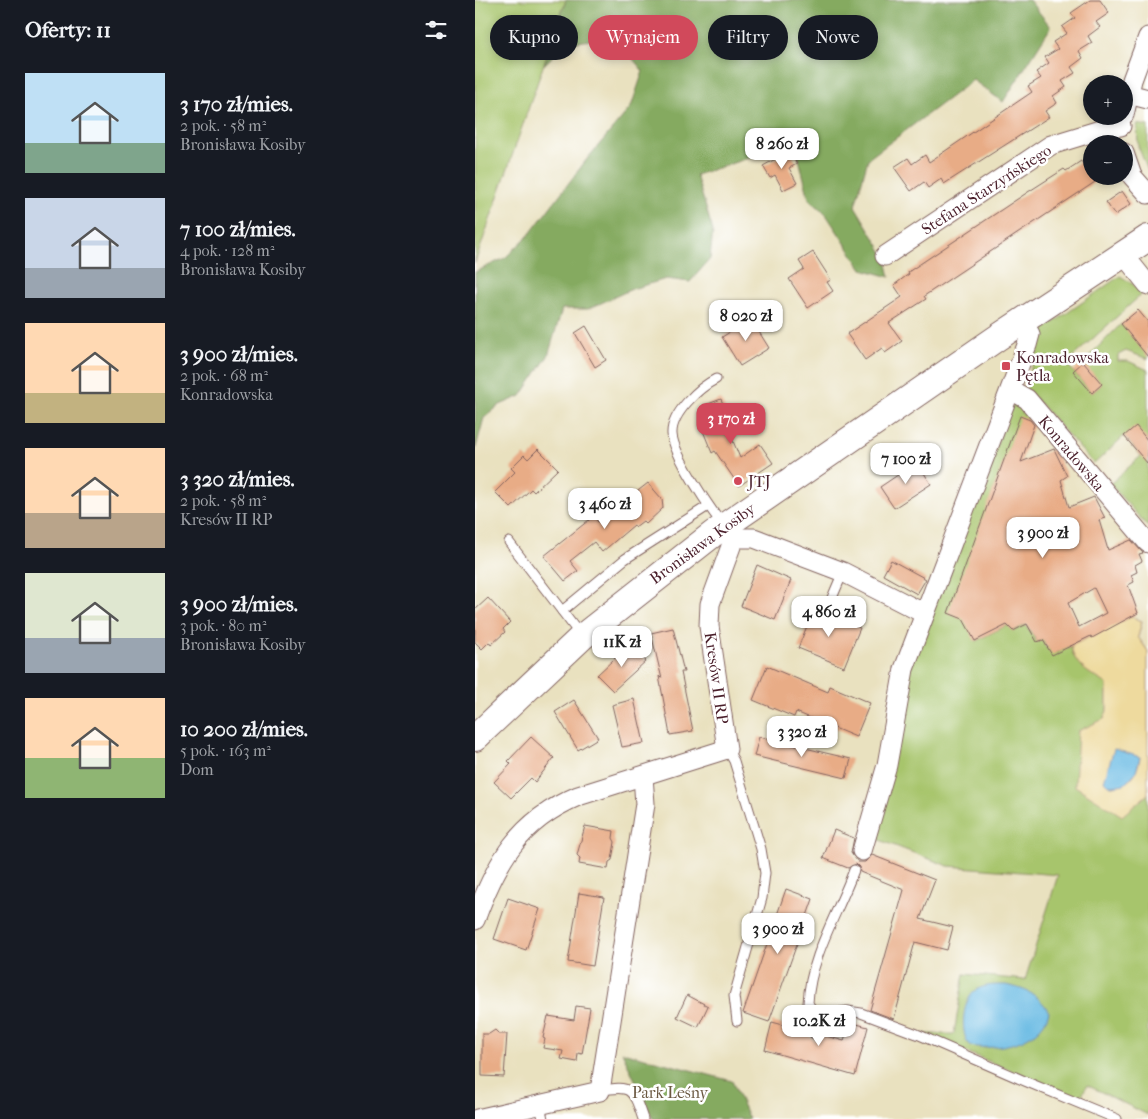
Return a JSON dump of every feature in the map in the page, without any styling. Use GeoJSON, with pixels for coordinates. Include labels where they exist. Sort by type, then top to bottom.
{"type":"FeatureCollection","features":[{"type":"Feature","properties":{"kind":"street","name":"Stefana Starzyńskiego"},"geometry":{"type":"LineString","coordinates":[[1133,80],[1148,37]]}},
{"type":"Feature","properties":{"kind":"street"},"geometry":{"type":"LineString","coordinates":[[1133,95],[1148,99]]}},
{"type":"Feature","properties":{"kind":"street","name":"Stefana Starzyńskiego"},"geometry":{"type":"LineString","coordinates":[[885,256],[1051,144],[1123,125]]}},
{"type":"Feature","properties":{"kind":"street"},"geometry":{"type":"LineString","coordinates":[[1133,177],[1148,194]]}},
{"type":"Feature","properties":{"kind":"street","name":"Bronisława Kosiby"},"geometry":{"type":"LineString","coordinates":[[475,738],[582,637],[722,524],[1148,238]]}},
{"type":"Feature","properties":{"kind":"street"},"geometry":{"type":"LineString","coordinates":[[1124,255],[1148,285]]}},
{"type":"Feature","properties":{"kind":"street"},"geometry":{"type":"LineString","coordinates":[[862,851],[887,764],[904,669],[1011,390],[1030,334],[1022,321]]}},
{"type":"Feature","properties":{"kind":"street","name":"Konradowska"},"geometry":{"type":"LineString","coordinates":[[1011,390],[1027,399],[1148,543]]}},
{"type":"Feature","properties":{"kind":"street","name":"Bronisława Kosiby"},"geometry":{"type":"LineString","coordinates":[[722,524],[843,572],[925,614]]}},
{"type":"Feature","properties":{"kind":"street","name":"Kresów II RP"},"geometry":{"type":"LineString","coordinates":[[722,524],[710,604],[709,626],[727,749]]}},
{"type":"Feature","properties":{"kind":"street"},"geometry":{"type":"LineString","coordinates":[[475,920],[495,869],[509,847],[538,818],[558,805],[578,796],[727,749]]}},
{"type":"Feature","properties":{"kind":"street"},"geometry":{"type":"LineString","coordinates":[[477,1119],[541,1112],[600,1091],[645,804],[643,776]]}},
{"type":"Feature","properties":{"kind":"lane"},"geometry":{"type":"LineString","coordinates":[[562,611],[625,559],[722,524],[675,447],[672,433],[679,413],[690,399],[702,386],[716,379]]}},
{"type":"Feature","properties":{"kind":"lane"},"geometry":{"type":"LineString","coordinates":[[509,542],[582,637]]}},
{"type":"Feature","properties":{"kind":"lane"},"geometry":{"type":"LineString","coordinates":[[826,612],[843,572]]}},
{"type":"Feature","properties":{"kind":"lane"},"geometry":{"type":"LineString","coordinates":[[727,749],[734,761],[761,849],[765,874],[762,898],[735,996],[737,1021]]}},
{"type":"Feature","properties":{"kind":"lane"},"geometry":{"type":"LineString","coordinates":[[854,870],[825,937],[812,980],[808,1003],[814,1013],[819,1016],[848,1011],[861,1013],[917,1034],[1117,1119]]}},
{"type":"Feature","properties":{"kind":"lane"},"geometry":{"type":"LineString","coordinates":[[816,1034],[819,1016]]}},
{"type":"Feature","properties":{"kind":"lane"},"geometry":{"type":"LineString","coordinates":[[600,1091],[614,1088],[629,1090],[635,1095],[643,1119]]}},
{"type":"Feature","properties":{"kind":"green space"},"geometry":{"type":"Polygon","coordinates":[[[475,0],[566,0],[561,15],[490,15],[490,60],[545,60],[475,263],[475,0]]]}},
{"type":"Feature","properties":{"kind":"green space"},"geometry":{"type":"Polygon","coordinates":[[[566,0],[1029,0],[1051,27],[1003,102],[973,80],[868,159],[855,206],[885,256],[890,277],[862,269],[825,213],[809,199],[795,143],[696,175],[713,231],[710,259],[690,282],[666,279],[632,289],[588,309],[562,309],[548,356],[521,396],[500,405],[484,418],[475,451],[475,272],[505,258],[529,235],[587,159],[631,107],[643,71],[634,60],[698,60],[698,15],[588,15],[588,40],[578,42],[578,15],[561,15],[566,0]]]}},
{"type":"Feature","properties":{"kind":"green space"},"geometry":{"type":"Polygon","coordinates":[[[1137,124],[1148,126],[1148,171],[1138,146],[1137,124]]]}},
{"type":"Feature","properties":{"kind":"green space"},"geometry":{"type":"Polygon","coordinates":[[[1120,276],[1133,284],[1142,294],[1066,363],[1092,393],[1102,384],[1082,363],[1121,324],[1148,354],[1148,359],[1126,351],[1118,355],[1118,361],[1128,361],[1148,370],[1148,527],[1110,484],[1141,456],[1124,436],[1094,464],[1026,388],[1040,332],[1120,276]]]}},
{"type":"Feature","properties":{"kind":"green space"},"geometry":{"type":"Polygon","coordinates":[[[1014,401],[1030,412],[964,619],[976,641],[1007,625],[1013,631],[1026,625],[1037,642],[1043,640],[1046,648],[1054,643],[1057,653],[1071,646],[1080,665],[1089,673],[1107,683],[1107,711],[1075,785],[1148,793],[1148,1115],[1087,1085],[1080,1099],[923,1034],[954,1034],[964,974],[1025,980],[1058,875],[948,866],[869,836],[907,669],[1014,401]]]}},
{"type":"Feature","properties":{"kind":"green space","name":"Park Leśny"},"geometry":{"type":"Polygon","coordinates":[[[622,1052],[732,1081],[749,1119],[653,1119],[622,1052]]]}},
{"type":"Feature","properties":{"kind":"sand"},"geometry":{"type":"Polygon","coordinates":[[[1131,617],[1142,621],[1138,637],[1148,651],[1148,794],[1122,816],[1075,786],[1078,731],[1104,719],[1107,711],[1107,684],[1080,665],[1071,646],[1131,617]],[[1140,757],[1111,786],[1123,784],[1135,774],[1140,757]]]}},
{"type":"Feature","properties":{"kind":"water"},"geometry":{"type":"Polygon","coordinates":[[[1114,749],[1140,757],[1136,772],[1125,784],[1111,786],[1104,781],[1114,749]]]}},
{"type":"Feature","properties":{"kind":"water"},"geometry":{"type":"Polygon","coordinates":[[[1006,985],[1031,993],[1041,1001],[1049,1012],[1044,1023],[1028,1038],[1005,1046],[970,1046],[965,1035],[963,1020],[969,999],[979,988],[1006,985]]]}},
{"type":"Feature","properties":{"kind":"building"},"geometry":{"type":"Polygon","coordinates":[[[1090,0],[1100,0],[1109,13],[1096,22],[1100,27],[1088,36],[1092,43],[1079,51],[1083,58],[1071,67],[1075,73],[1062,81],[1066,87],[1053,96],[1057,103],[1045,111],[1049,117],[944,184],[941,179],[928,188],[924,182],[911,191],[894,167],[908,158],[912,164],[925,155],[929,162],[1032,92],[1028,86],[1041,78],[1036,72],[1049,63],[1045,57],[1058,49],[1053,42],[1067,33],[1062,27],[1075,18],[1071,13],[1090,0]]]}},
{"type":"Feature","properties":{"kind":"building"},"geometry":{"type":"Polygon","coordinates":[[[790,151],[797,164],[789,168],[797,183],[783,190],[775,175],[770,178],[763,166],[790,151]]]}},
{"type":"Feature","properties":{"kind":"building"},"geometry":{"type":"Polygon","coordinates":[[[1081,161],[1083,164],[1083,185],[1090,185],[924,296],[926,299],[889,323],[902,341],[885,353],[882,348],[865,360],[847,334],[902,297],[894,285],[909,274],[908,272],[1028,192],[1064,169],[1066,171],[1081,161]]]}},
{"type":"Feature","properties":{"kind":"building"},"geometry":{"type":"Polygon","coordinates":[[[1122,191],[1131,204],[1115,215],[1106,202],[1122,191]]]}},
{"type":"Feature","properties":{"kind":"building"},"geometry":{"type":"Polygon","coordinates":[[[813,252],[831,280],[827,282],[833,291],[808,308],[789,279],[804,269],[799,261],[813,252]]]}},
{"type":"Feature","properties":{"kind":"building"},"geometry":{"type":"Polygon","coordinates":[[[1138,310],[1148,322],[1148,357],[1121,324],[1138,310]]]}},
{"type":"Feature","properties":{"kind":"building"},"geometry":{"type":"Polygon","coordinates":[[[751,319],[769,348],[740,366],[722,337],[751,319]]]}},
{"type":"Feature","properties":{"kind":"building"},"geometry":{"type":"Polygon","coordinates":[[[586,326],[606,360],[595,367],[575,333],[586,326]]]}},
{"type":"Feature","properties":{"kind":"building"},"geometry":{"type":"Polygon","coordinates":[[[1083,362],[1102,384],[1092,393],[1073,371],[1083,362]]]}},
{"type":"Feature","properties":{"kind":"building"},"geometry":{"type":"Polygon","coordinates":[[[721,399],[730,422],[726,424],[740,458],[760,444],[773,463],[739,486],[715,451],[712,453],[699,421],[707,417],[703,406],[721,399]]]}},
{"type":"Feature","properties":{"kind":"building"},"geometry":{"type":"Polygon","coordinates":[[[1020,416],[1030,420],[1034,425],[1021,462],[1054,449],[1067,476],[1061,480],[1069,507],[1094,497],[1105,518],[1099,520],[1108,550],[1131,540],[1143,553],[1139,554],[1142,561],[1135,565],[1137,572],[1131,575],[1134,582],[1128,585],[1138,613],[1092,638],[1091,636],[1052,655],[1043,640],[1037,642],[1027,624],[1013,631],[1007,625],[975,641],[963,619],[948,613],[1020,416]],[[1094,588],[1068,603],[1079,627],[1106,613],[1094,588]]]}},
{"type":"Feature","properties":{"kind":"building"},"geometry":{"type":"Polygon","coordinates":[[[1136,426],[1148,441],[1148,464],[1124,436],[1136,426]]]}},
{"type":"Feature","properties":{"kind":"building"},"geometry":{"type":"Polygon","coordinates":[[[538,449],[558,469],[534,492],[531,489],[511,508],[495,492],[515,472],[511,468],[524,455],[528,459],[538,449]]]}},
{"type":"Feature","properties":{"kind":"building"},"geometry":{"type":"Polygon","coordinates":[[[917,462],[931,484],[894,508],[880,487],[917,462]]]}},
{"type":"Feature","properties":{"kind":"building"},"geometry":{"type":"Polygon","coordinates":[[[648,483],[662,499],[663,508],[646,524],[643,521],[635,527],[634,525],[602,552],[594,542],[570,561],[578,571],[565,581],[544,556],[594,516],[598,522],[648,483]]]}},
{"type":"Feature","properties":{"kind":"building"},"geometry":{"type":"Polygon","coordinates":[[[891,560],[926,579],[917,594],[883,575],[891,560]]]}},
{"type":"Feature","properties":{"kind":"building"},"geometry":{"type":"Polygon","coordinates":[[[757,565],[791,580],[775,620],[741,606],[757,565]]]}},
{"type":"Feature","properties":{"kind":"building"},"geometry":{"type":"Polygon","coordinates":[[[488,598],[510,622],[503,629],[505,632],[491,645],[489,642],[482,649],[475,642],[475,610],[488,598]]]}},
{"type":"Feature","properties":{"kind":"building"},"geometry":{"type":"Polygon","coordinates":[[[814,609],[820,611],[824,618],[831,616],[860,628],[844,667],[798,648],[814,609]]]}},
{"type":"Feature","properties":{"kind":"building"},"geometry":{"type":"Polygon","coordinates":[[[673,628],[684,672],[681,672],[693,731],[670,735],[659,676],[662,679],[651,633],[673,628]]]}},
{"type":"Feature","properties":{"kind":"building"},"geometry":{"type":"Polygon","coordinates":[[[630,644],[646,661],[613,691],[597,675],[630,644]]]}},
{"type":"Feature","properties":{"kind":"building"},"geometry":{"type":"Polygon","coordinates":[[[767,666],[828,692],[830,686],[870,703],[856,737],[796,712],[794,717],[753,700],[767,666]]]}},
{"type":"Feature","properties":{"kind":"building"},"geometry":{"type":"Polygon","coordinates":[[[634,699],[644,743],[622,747],[612,705],[634,699]]]}},
{"type":"Feature","properties":{"kind":"building"},"geometry":{"type":"Polygon","coordinates":[[[574,700],[598,738],[578,750],[555,712],[574,700]]]}},
{"type":"Feature","properties":{"kind":"building"},"geometry":{"type":"Polygon","coordinates":[[[531,737],[554,758],[535,782],[531,778],[511,798],[494,782],[511,764],[508,761],[531,737]]]}},
{"type":"Feature","properties":{"kind":"building"},"geometry":{"type":"Polygon","coordinates":[[[759,737],[851,759],[846,778],[754,756],[759,737]]]}},
{"type":"Feature","properties":{"kind":"building"},"geometry":{"type":"Polygon","coordinates":[[[585,826],[614,831],[613,838],[615,842],[612,860],[609,862],[608,869],[579,864],[580,858],[577,855],[585,826]]]}},
{"type":"Feature","properties":{"kind":"building"},"geometry":{"type":"Polygon","coordinates":[[[834,830],[854,838],[851,853],[858,862],[865,862],[872,855],[935,880],[920,919],[953,927],[947,950],[915,942],[894,1019],[870,1010],[904,890],[860,872],[856,864],[848,868],[823,858],[834,830]]]}},
{"type":"Feature","properties":{"kind":"building"},"geometry":{"type":"Polygon","coordinates":[[[786,889],[813,899],[769,1022],[743,1013],[786,889]]]}},
{"type":"Feature","properties":{"kind":"building"},"geometry":{"type":"Polygon","coordinates":[[[579,893],[604,897],[593,966],[568,962],[579,893]]]}},
{"type":"Feature","properties":{"kind":"building"},"geometry":{"type":"Polygon","coordinates":[[[508,898],[540,909],[526,950],[494,939],[508,898]]]}},
{"type":"Feature","properties":{"kind":"building"},"geometry":{"type":"Polygon","coordinates":[[[687,995],[708,1006],[698,1027],[677,1017],[687,995]]]}},
{"type":"Feature","properties":{"kind":"building"},"geometry":{"type":"Polygon","coordinates":[[[576,1006],[590,1008],[582,1054],[578,1053],[577,1062],[561,1059],[563,1051],[543,1048],[545,1039],[543,1038],[548,1016],[574,1020],[576,1006]]]}},
{"type":"Feature","properties":{"kind":"building"},"geometry":{"type":"Polygon","coordinates":[[[772,1022],[810,1032],[810,1037],[815,1040],[822,1035],[844,1041],[849,1022],[868,1027],[855,1076],[765,1050],[772,1022]]]}},
{"type":"Feature","properties":{"kind":"building"},"geometry":{"type":"Polygon","coordinates":[[[495,1030],[499,1034],[507,1034],[504,1077],[482,1076],[482,1034],[489,1034],[495,1030]]]}},
{"type":"Feature","properties":{"kind":"place","name":"Konradowska Pętla"},"geometry":{"type":"Point","coordinates":[1006,366]}},
{"type":"Feature","properties":{"kind":"place","name":"JTJ"},"geometry":{"type":"Point","coordinates":[738,481]}}]}
